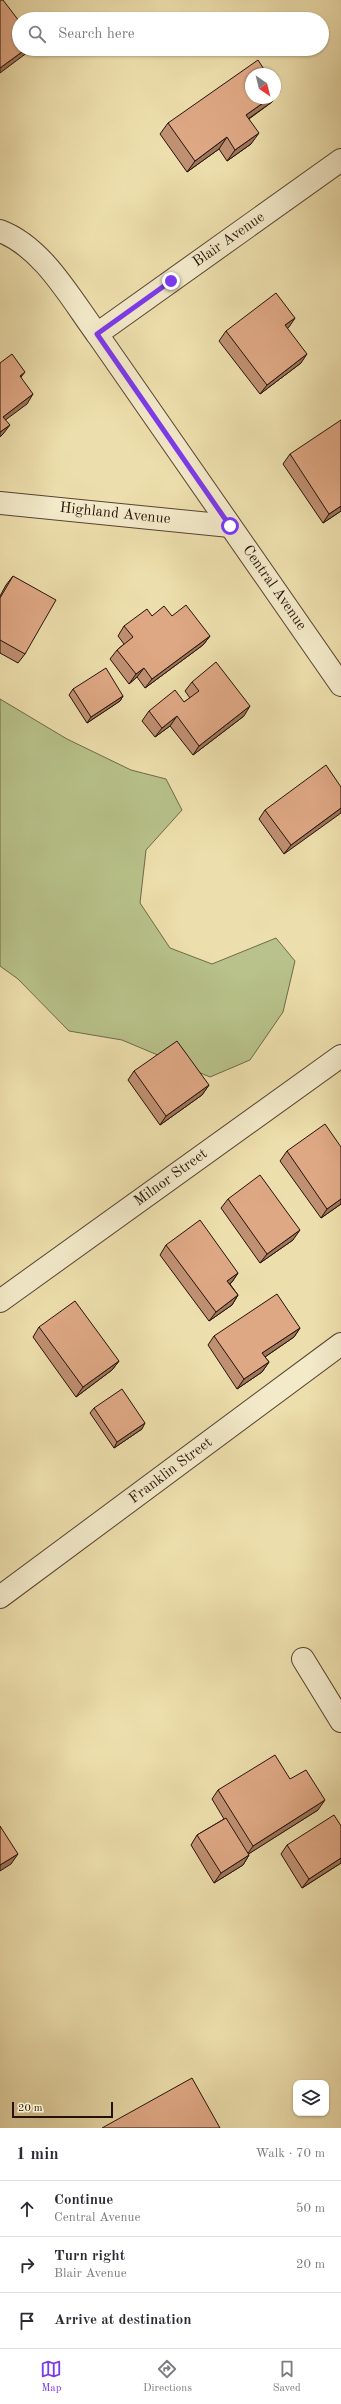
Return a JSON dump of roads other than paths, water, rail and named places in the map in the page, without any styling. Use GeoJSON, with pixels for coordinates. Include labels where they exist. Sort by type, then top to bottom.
{"type":"FeatureCollection","features":[{"type":"Feature","properties":{"kind":"street","name":"Blair Avenue"},"geometry":{"type":"LineString","coordinates":[[97,334],[341,160]]}},
{"type":"Feature","properties":{"kind":"street","name":"Central Avenue"},"geometry":{"type":"LineString","coordinates":[[0,215],[7,234],[40,259],[97,334],[341,685]]}},
{"type":"Feature","properties":{"kind":"street","name":"Highland Avenue"},"geometry":{"type":"LineString","coordinates":[[0,503],[230,526]]}},
{"type":"Feature","properties":{"kind":"street","name":"Milnor Street"},"geometry":{"type":"LineString","coordinates":[[0,1301],[341,1056]]}},
{"type":"Feature","properties":{"kind":"street","name":"Franklin Street"},"geometry":{"type":"LineString","coordinates":[[0,1597],[341,1344]]}},
{"type":"Feature","properties":{"kind":"street"},"geometry":{"type":"LineString","coordinates":[[303,1659],[341,1721]]}}]}
